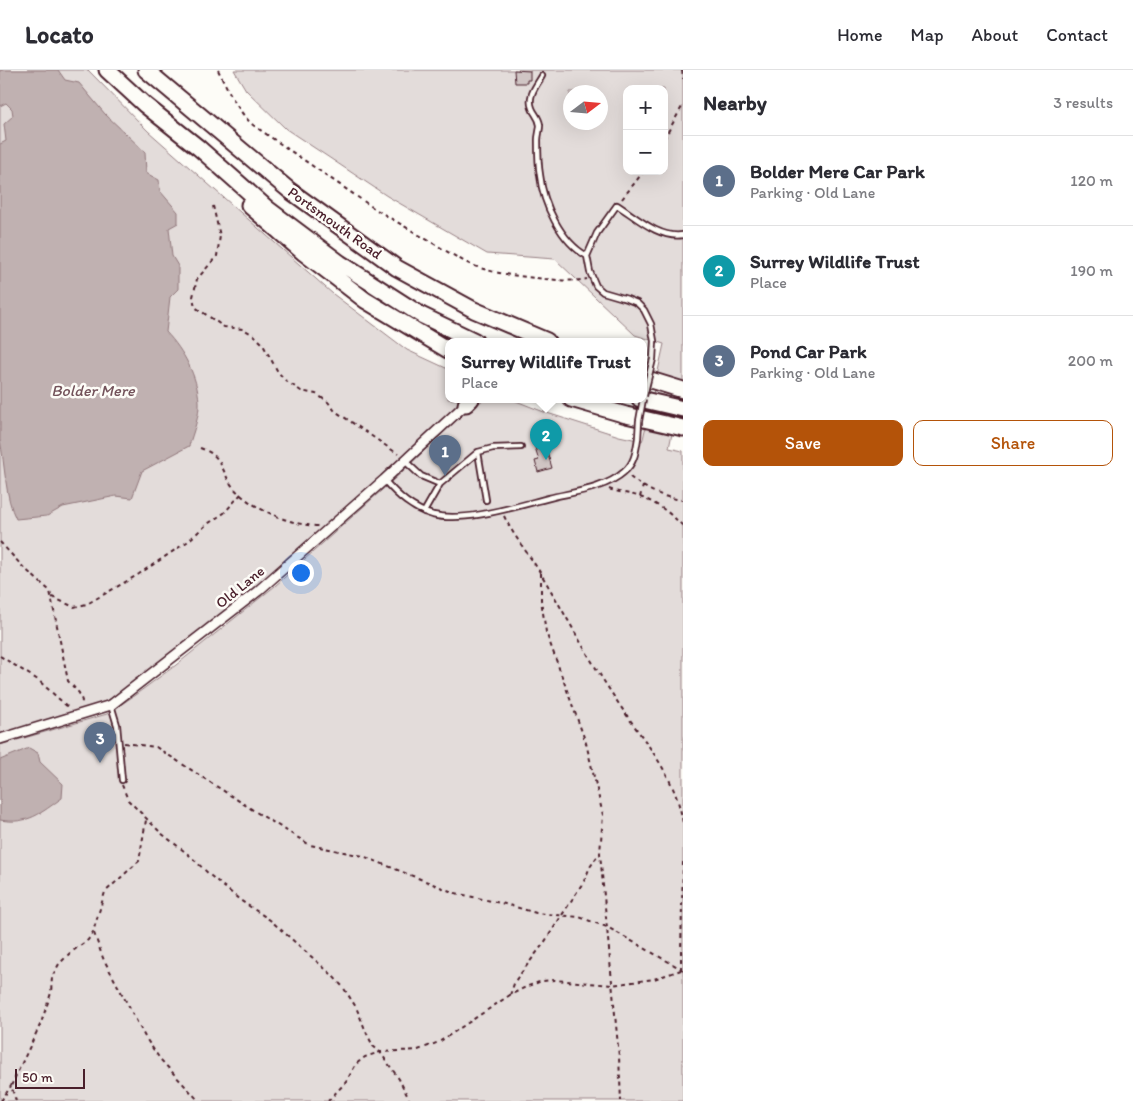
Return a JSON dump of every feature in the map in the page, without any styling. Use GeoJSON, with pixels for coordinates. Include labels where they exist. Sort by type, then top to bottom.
{"type":"FeatureCollection","features":[{"type":"Feature","properties":{"kind":"highway","name":"Portsmouth Road"},"geometry":{"type":"LineString","coordinates":[[107,70],[145,105],[199,148],[268,209],[340,263],[421,315],[469,338]]}},
{"type":"Feature","properties":{"kind":"highway","name":"Portsmouth Road"},"geometry":{"type":"LineString","coordinates":[[146,70],[288,190],[397,268],[474,310],[540,338]]}},
{"type":"Feature","properties":{"kind":"highway"},"geometry":{"type":"LineString","coordinates":[[145,105],[204,164],[297,248],[365,300],[445,348]]}},
{"type":"Feature","properties":{"kind":"highway"},"geometry":{"type":"LineString","coordinates":[[647,379],[683,390]]}},
{"type":"Feature","properties":{"kind":"highway"},"geometry":{"type":"LineString","coordinates":[[647,399],[683,409]]}},
{"type":"Feature","properties":{"kind":"highway"},"geometry":{"type":"LineString","coordinates":[[585,403],[683,428]]}},
{"type":"Feature","properties":{"kind":"street","name":"Old Lane"},"geometry":{"type":"LineString","coordinates":[[0,739],[111,705],[258,592],[405,461],[465,403]]}},
{"type":"Feature","properties":{"kind":"lane"},"geometry":{"type":"LineString","coordinates":[[542,76],[530,97],[531,107],[538,118],[540,126],[538,138],[540,177],[547,202],[562,235],[572,246],[587,256]]}},
{"type":"Feature","properties":{"kind":"lane"},"geometry":{"type":"LineString","coordinates":[[647,380],[653,359],[654,341],[651,324],[644,310],[637,303],[603,292],[596,286],[592,278],[587,256],[597,234],[617,205],[660,233],[670,236],[683,235]]}},
{"type":"Feature","properties":{"kind":"lane"},"geometry":{"type":"LineString","coordinates":[[384,480],[401,500],[424,512],[453,517],[476,515],[523,505],[599,485],[615,479],[624,473],[633,462],[638,438],[641,403]]}},
{"type":"Feature","properties":{"kind":"lane"},"geometry":{"type":"LineString","coordinates":[[424,512],[440,484],[478,452],[493,448],[521,448]]}},
{"type":"Feature","properties":{"kind":"lane"},"geometry":{"type":"LineString","coordinates":[[478,452],[486,500]]}},
{"type":"Feature","properties":{"kind":"lane"},"geometry":{"type":"LineString","coordinates":[[405,461],[421,476],[440,484]]}},
{"type":"Feature","properties":{"kind":"lane"},"geometry":{"type":"LineString","coordinates":[[111,705],[117,725],[122,780]]}},
{"type":"Feature","properties":{"kind":"path"},"geometry":{"type":"LineString","coordinates":[[218,70],[235,102],[253,125],[376,209],[465,262],[494,273],[517,277],[576,281],[592,278]]}},
{"type":"Feature","properties":{"kind":"path"},"geometry":{"type":"LineString","coordinates":[[682,70],[683,79]]}},
{"type":"Feature","properties":{"kind":"path"},"geometry":{"type":"LineString","coordinates":[[668,132],[683,105]]}},
{"type":"Feature","properties":{"kind":"path"},"geometry":{"type":"LineString","coordinates":[[617,205],[641,175]]}},
{"type":"Feature","properties":{"kind":"path"},"geometry":{"type":"LineString","coordinates":[[213,206],[220,236],[217,256],[197,279],[193,297],[194,307],[224,327],[244,329],[254,336],[262,343],[284,380],[301,391],[316,394],[328,402],[335,411],[396,452],[405,461]]}},
{"type":"Feature","properties":{"kind":"path"},"geometry":{"type":"LineString","coordinates":[[200,448],[209,451],[218,458],[228,480],[241,494],[259,507],[288,522],[315,526],[333,526]]}},
{"type":"Feature","properties":{"kind":"path"},"geometry":{"type":"LineString","coordinates":[[624,473],[643,486],[664,496],[683,500]]}},
{"type":"Feature","properties":{"kind":"path"},"geometry":{"type":"LineString","coordinates":[[599,485],[613,491],[640,497],[671,514],[683,526]]}},
{"type":"Feature","properties":{"kind":"path"},"geometry":{"type":"LineString","coordinates":[[640,497],[643,486]]}},
{"type":"Feature","properties":{"kind":"path"},"geometry":{"type":"LineString","coordinates":[[52,597],[74,607],[88,604],[139,574],[187,542],[224,512],[241,494]]}},
{"type":"Feature","properties":{"kind":"path"},"geometry":{"type":"LineString","coordinates":[[500,510],[516,538],[541,573],[615,698],[661,764],[675,791],[683,823]]}},
{"type":"Feature","properties":{"kind":"path"},"geometry":{"type":"LineString","coordinates":[[0,542],[50,592],[68,681],[79,693],[82,701],[80,706]]}},
{"type":"Feature","properties":{"kind":"path"},"geometry":{"type":"LineString","coordinates":[[541,573],[541,600],[546,632],[586,743],[603,814],[600,853],[619,1057],[621,1101]]}},
{"type":"Feature","properties":{"kind":"path"},"geometry":{"type":"LineString","coordinates":[[0,656],[38,680],[70,709],[75,708]]}},
{"type":"Feature","properties":{"kind":"path"},"geometry":{"type":"LineString","coordinates":[[118,743],[156,747],[310,845],[363,856],[454,893],[536,913],[560,917],[579,917],[607,927],[683,971]]}},
{"type":"Feature","properties":{"kind":"path"},"geometry":{"type":"LineString","coordinates":[[122,780],[122,787],[128,800],[146,820],[189,855],[210,876],[240,900],[270,920],[343,987],[356,1007],[373,1046],[380,1052],[399,1079],[410,1101]]}},
{"type":"Feature","properties":{"kind":"path"},"geometry":{"type":"LineString","coordinates":[[1,1101],[41,1023],[51,992],[52,977],[59,964],[70,952],[88,940],[93,932],[105,892],[139,861],[146,820]]}},
{"type":"Feature","properties":{"kind":"path"},"geometry":{"type":"LineString","coordinates":[[510,995],[515,981],[544,944],[600,853]]}},
{"type":"Feature","properties":{"kind":"path"},"geometry":{"type":"LineString","coordinates":[[683,862],[681,885],[683,971]]}},
{"type":"Feature","properties":{"kind":"path"},"geometry":{"type":"LineString","coordinates":[[93,932],[103,958],[145,1037],[160,1058],[199,1101]]}},
{"type":"Feature","properties":{"kind":"path"},"geometry":{"type":"LineString","coordinates":[[328,1101],[346,1082],[356,1064],[365,1057],[380,1052],[418,1050],[439,1042],[510,995],[542,981],[574,980],[612,985],[654,979],[683,971]]}},
{"type":"Feature","properties":{"kind":"path"},"geometry":{"type":"LineString","coordinates":[[10,1086],[16,1101]]}},
{"type":"Feature","properties":{"kind":"shaded area"},"geometry":{"type":"Polygon","coordinates":[[[0,70],[88,70],[148,131],[333,294],[407,350],[445,368],[445,403],[461,403],[266,579],[122,691],[99,706],[0,735],[0,70]]]}},
{"type":"Feature","properties":{"kind":"shaded area"},"geometry":{"type":"Polygon","coordinates":[[[234,70],[683,70],[683,380],[669,448],[683,451],[683,1101],[0,1101],[0,745],[107,714],[135,695],[176,665],[275,586],[402,472],[470,407],[478,403],[521,403],[619,436],[642,441],[643,439],[664,344],[635,335],[555,259],[487,254],[387,196],[286,129],[246,90],[234,70]]]}},
{"type":"Feature","properties":{"kind":"water","name":"Bolder Mere"},"geometry":{"type":"Polygon","coordinates":[[[0,70],[58,70],[65,80],[79,83],[105,114],[145,152],[146,173],[159,180],[160,191],[178,212],[178,223],[169,228],[172,256],[178,266],[178,289],[170,297],[166,332],[188,364],[196,382],[199,401],[197,418],[189,446],[142,471],[132,498],[116,496],[63,507],[47,516],[16,519],[7,491],[0,440],[0,144],[6,141],[4,124],[13,116],[12,109],[6,103],[0,106],[0,70]]]}},
{"type":"Feature","properties":{"kind":"water"},"geometry":{"type":"Polygon","coordinates":[[[29,748],[38,753],[40,762],[63,784],[62,798],[41,813],[26,819],[19,821],[0,820],[0,760],[29,748]]]}},
{"type":"Feature","properties":{"kind":"building"},"geometry":{"type":"Polygon","coordinates":[[[514,70],[530,71],[530,80],[527,80],[527,83],[515,83],[514,70]]]}},
{"type":"Feature","properties":{"kind":"building"},"geometry":{"type":"Polygon","coordinates":[[[544,441],[552,468],[538,472],[535,461],[539,460],[534,444],[544,441]]]}},
{"type":"Feature","properties":{"kind":"place","name":"Surrey Wildlife Trust"},"geometry":{"type":"Point","coordinates":[546,460]}},
{"type":"Feature","properties":{"kind":"place","name":"Bolder Mere Car Park"},"geometry":{"type":"Point","coordinates":[445,476]}},
{"type":"Feature","properties":{"kind":"place","name":"Pond Car Park"},"geometry":{"type":"Point","coordinates":[100,763]}}]}
